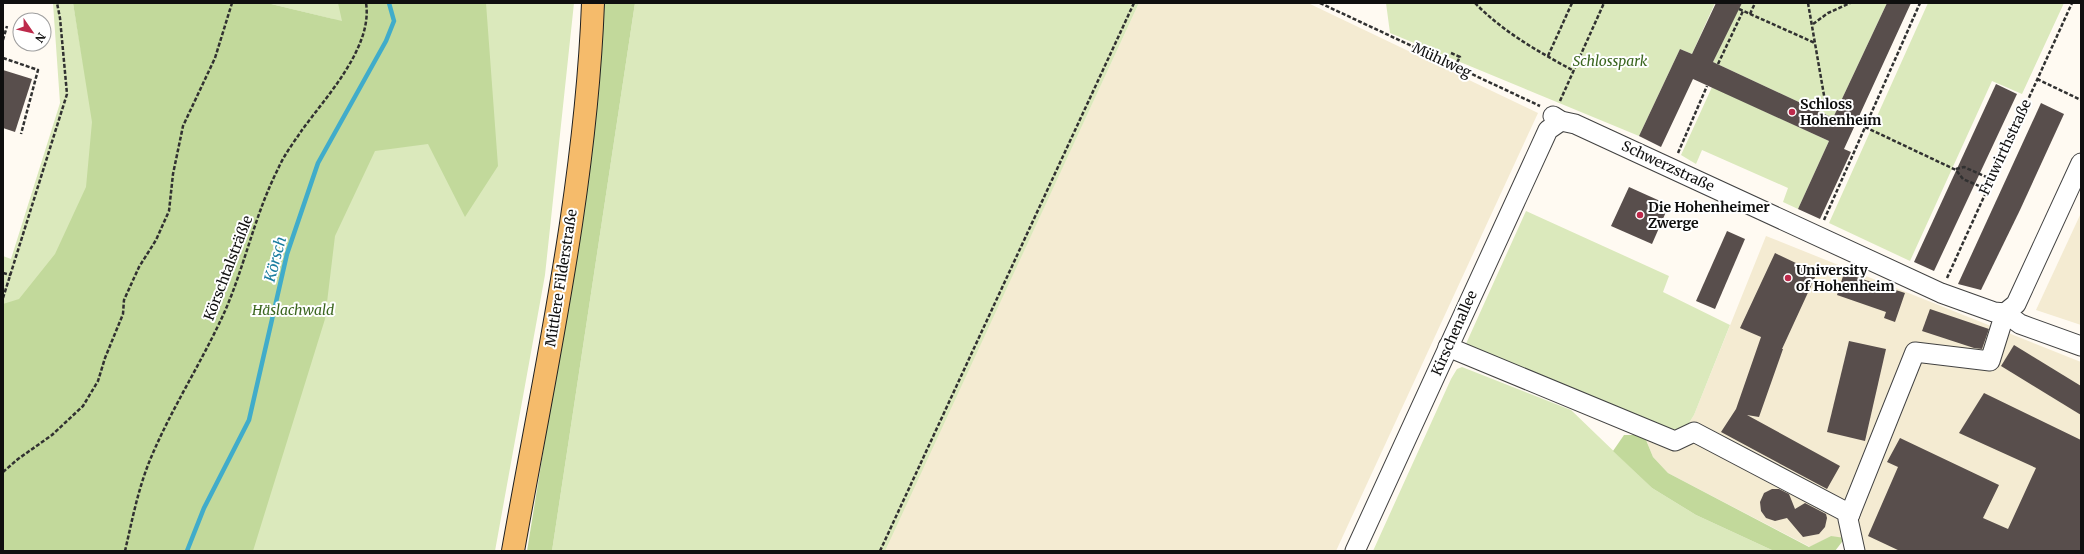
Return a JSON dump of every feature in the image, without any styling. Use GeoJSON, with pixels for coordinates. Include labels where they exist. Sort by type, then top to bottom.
{"type":"FeatureCollection","features":[{"type":"Feature","properties":{"kind":"main road","name":"Mittlere Filderstraße"},"geometry":{"type":"LineString","coordinates":[[514,551],[578,177],[586,104],[593,3]]}},
{"type":"Feature","properties":{"kind":"street","name":"Schwerzstraße"},"geometry":{"type":"LineString","coordinates":[[1558,119],[1575,124],[1671,167],[1941,293],[1994,312],[2005,313],[2020,324],[2081,346]]}},
{"type":"Feature","properties":{"kind":"street","name":"Kirschenallee"},"geometry":{"type":"LineString","coordinates":[[1354,551],[1548,130],[1558,119]]}},
{"type":"Feature","properties":{"kind":"street"},"geometry":{"type":"LineString","coordinates":[[1855,551],[1848,519],[1915,352],[1990,361],[2005,313],[2016,304],[2081,163]]}},
{"type":"Feature","properties":{"kind":"street"},"geometry":{"type":"LineString","coordinates":[[1448,347],[1675,441],[1694,432],[1850,514]]}},
{"type":"Feature","properties":{"kind":"path"},"geometry":{"type":"LineString","coordinates":[[3,298],[67,94],[60,18],[57,3]]}},
{"type":"Feature","properties":{"kind":"path"},"geometry":{"type":"LineString","coordinates":[[3,472],[18,459],[52,435],[83,406],[98,381],[105,358],[123,314],[124,300],[139,267],[156,240],[169,212],[173,174],[183,126],[215,58],[232,3]]}},
{"type":"Feature","properties":{"kind":"path","name":"Körschtalsträßle"},"geometry":{"type":"LineString","coordinates":[[124,551],[150,461],[225,310],[265,197],[278,167],[303,130],[339,82],[353,57],[364,29],[368,13],[366,3]]}},
{"type":"Feature","properties":{"kind":"path"},"geometry":{"type":"LineString","coordinates":[[880,551],[1134,3]]}},
{"type":"Feature","properties":{"kind":"path","name":"Mühlweg"},"geometry":{"type":"LineString","coordinates":[[1320,3],[1540,106],[1558,119]]}},
{"type":"Feature","properties":{"kind":"path"},"geometry":{"type":"LineString","coordinates":[[1475,3],[1497,23],[1574,71]]}},
{"type":"Feature","properties":{"kind":"path"},"geometry":{"type":"LineString","coordinates":[[1548,56],[1572,3]]}},
{"type":"Feature","properties":{"kind":"path"},"geometry":{"type":"LineString","coordinates":[[1558,119],[1574,71],[1604,3]]}},
{"type":"Feature","properties":{"kind":"path"},"geometry":{"type":"LineString","coordinates":[[1750,14],[1755,3]]}},
{"type":"Feature","properties":{"kind":"path"},"geometry":{"type":"LineString","coordinates":[[1808,3],[1826,101],[1838,107]]}},
{"type":"Feature","properties":{"kind":"path"},"geometry":{"type":"LineString","coordinates":[[1812,25],[1828,13],[1850,3]]}},
{"type":"Feature","properties":{"kind":"path"},"geometry":{"type":"LineString","coordinates":[[1818,236],[1920,3]]}},
{"type":"Feature","properties":{"kind":"path","name":"Fruwirthstraße"},"geometry":{"type":"LineString","coordinates":[[1941,293],[1986,190],[2072,3]]}},
{"type":"Feature","properties":{"kind":"path"},"geometry":{"type":"LineString","coordinates":[[1739,9],[1816,43]]}},
{"type":"Feature","properties":{"kind":"path"},"geometry":{"type":"LineString","coordinates":[[1718,64],[1743,11]]}},
{"type":"Feature","properties":{"kind":"path"},"geometry":{"type":"LineString","coordinates":[[3,40],[7,26]]}},
{"type":"Feature","properties":{"kind":"path"},"geometry":{"type":"LineString","coordinates":[[1451,53],[1460,57],[1455,66]]}},
{"type":"Feature","properties":{"kind":"path"},"geometry":{"type":"LineString","coordinates":[[3,58],[38,70],[21,134]]}},
{"type":"Feature","properties":{"kind":"path"},"geometry":{"type":"LineString","coordinates":[[2037,79],[2081,100]]}},
{"type":"Feature","properties":{"kind":"path"},"geometry":{"type":"LineString","coordinates":[[1671,167],[1708,86]]}},
{"type":"Feature","properties":{"kind":"path"},"geometry":{"type":"LineString","coordinates":[[1858,117],[1868,122]]}},
{"type":"Feature","properties":{"kind":"path"},"geometry":{"type":"LineString","coordinates":[[1865,126],[1956,170],[1963,179],[1986,190]]}},
{"type":"Feature","properties":{"kind":"path"},"geometry":{"type":"LineString","coordinates":[[1956,170],[1964,167],[1991,179]]}},
{"type":"Feature","properties":{"kind":"path"},"geometry":{"type":"LineString","coordinates":[[3,273],[11,275]]}},
{"type":"Feature","properties":{"kind":"shaded area"},"geometry":{"type":"Polygon","coordinates":[[[1139,3],[1308,3],[1538,113],[1336,551],[884,551],[1139,3]]]}},
{"type":"Feature","properties":{"kind":"shaded area"},"geometry":{"type":"Polygon","coordinates":[[[2081,213],[2081,325],[2036,310],[2081,213]]]}},
{"type":"Feature","properties":{"kind":"shaded area"},"geometry":{"type":"Polygon","coordinates":[[[1766,236],[2081,362],[2081,551],[1860,551],[1831,536],[1810,547],[1668,473],[1653,457],[1637,417],[1681,428],[1689,423],[1694,415],[1766,236]]]}},
{"type":"Feature","properties":{"kind":"green space","name":"Häslachwald"},"geometry":{"type":"Polygon","coordinates":[[[53,3],[73,3],[87,85],[334,22],[333,19],[267,3],[574,3],[545,275],[495,551],[3,551],[3,256],[11,259],[60,103],[53,3]]]}},
{"type":"Feature","properties":{"kind":"green space","name":"Häslachwald"},"geometry":{"type":"Polygon","coordinates":[[[73,3],[267,3],[342,21],[338,3],[486,3],[498,166],[465,217],[428,144],[375,151],[335,236],[325,319],[253,551],[3,551],[3,304],[19,299],[55,254],[86,187],[92,122],[73,3]]]}},
{"type":"Feature","properties":{"kind":"green space"},"geometry":{"type":"Polygon","coordinates":[[[603,3],[635,3],[552,551],[527,551],[587,182],[603,3]]]}},
{"type":"Feature","properties":{"kind":"green space"},"geometry":{"type":"Polygon","coordinates":[[[635,3],[1139,3],[885,551],[552,551],[635,3]]]}},
{"type":"Feature","properties":{"kind":"green space","name":"Schlosspark"},"geometry":{"type":"Polygon","coordinates":[[[1386,3],[1715,3],[1692,54],[1680,49],[1639,136],[1390,33],[1386,3]]]}},
{"type":"Feature","properties":{"kind":"green space"},"geometry":{"type":"Polygon","coordinates":[[[1741,3],[1887,3],[1833,118],[1713,62],[1741,3]]]}},
{"type":"Feature","properties":{"kind":"green space"},"geometry":{"type":"Polygon","coordinates":[[[1928,3],[2064,3],[2022,94],[1992,81],[1910,261],[1829,223],[1928,3]]]}},
{"type":"Feature","properties":{"kind":"green space"},"geometry":{"type":"Polygon","coordinates":[[[1712,87],[1829,141],[1798,209],[1783,202],[1788,188],[1702,150],[1696,164],[1681,155],[1712,87]]]}},
{"type":"Feature","properties":{"kind":"green space"},"geometry":{"type":"Polygon","coordinates":[[[1526,211],[1669,276],[1663,292],[1730,325],[1694,415],[1689,423],[1681,428],[1673,430],[1637,417],[1465,346],[1526,211]]]}},
{"type":"Feature","properties":{"kind":"green space"},"geometry":{"type":"Polygon","coordinates":[[[1462,367],[1571,410],[1652,488],[1696,515],[1774,551],[1373,551],[1451,379],[1457,369],[1462,367]]]}},
{"type":"Feature","properties":{"kind":"green space"},"geometry":{"type":"Polygon","coordinates":[[[1624,435],[1644,435],[1653,457],[1668,473],[1809,547],[1831,536],[1845,538],[1835,551],[1774,551],[1696,515],[1652,488],[1613,451],[1624,435]]]}},
{"type":"Feature","properties":{"kind":"building","name":"Schloss Hohenheim"},"geometry":{"type":"Polygon","coordinates":[[[1716,3],[1742,3],[1713,62],[1833,118],[1887,3],[1911,3],[1844,149],[1851,152],[1820,219],[1798,209],[1829,141],[1693,79],[1661,147],[1639,136],[1680,49],[1692,54],[1716,3]]]}},
{"type":"Feature","properties":{"kind":"building"},"geometry":{"type":"Polygon","coordinates":[[[3,70],[32,79],[15,132],[3,128],[3,70]]]}},
{"type":"Feature","properties":{"kind":"building"},"geometry":{"type":"Polygon","coordinates":[[[1996,84],[2017,94],[1934,271],[1914,262],[1996,84]]]}},
{"type":"Feature","properties":{"kind":"building"},"geometry":{"type":"Polygon","coordinates":[[[2041,103],[2064,114],[2020,210],[1981,290],[1958,284],[2041,103]]]}},
{"type":"Feature","properties":{"kind":"building","name":"Die Hohenheimer Zwerge"},"geometry":{"type":"Polygon","coordinates":[[[1629,187],[1669,205],[1652,244],[1611,226],[1629,187]]]}},
{"type":"Feature","properties":{"kind":"building"},"geometry":{"type":"Polygon","coordinates":[[[1727,231],[1745,239],[1715,309],[1696,301],[1727,231]]]}},
{"type":"Feature","properties":{"kind":"building"},"geometry":{"type":"Polygon","coordinates":[[[1775,253],[1817,273],[1782,349],[1759,417],[1747,415],[1840,466],[1827,489],[1721,432],[1736,409],[1761,337],[1740,328],[1775,253]]]}},
{"type":"Feature","properties":{"kind":"building"},"geometry":{"type":"Polygon","coordinates":[[[1844,273],[1905,293],[1895,322],[1884,318],[1886,312],[1837,295],[1844,273]]]}},
{"type":"Feature","properties":{"kind":"building"},"geometry":{"type":"Polygon","coordinates":[[[1930,309],[1989,329],[1982,349],[1974,348],[1922,331],[1930,309]]]}},
{"type":"Feature","properties":{"kind":"building"},"geometry":{"type":"Polygon","coordinates":[[[1849,341],[1886,349],[1865,441],[1827,432],[1849,341]]]}},
{"type":"Feature","properties":{"kind":"building"},"geometry":{"type":"Polygon","coordinates":[[[2014,345],[2081,386],[2081,415],[2001,366],[2014,345]]]}},
{"type":"Feature","properties":{"kind":"building"},"geometry":{"type":"Polygon","coordinates":[[[1984,393],[2081,440],[2081,551],[1900,551],[1868,536],[1898,467],[1887,462],[1900,438],[1999,485],[1983,518],[2008,529],[2036,468],[1959,433],[1984,393]]]}},
{"type":"Feature","properties":{"kind":"building"},"geometry":{"type":"Polygon","coordinates":[[[1772,489],[1779,489],[1789,494],[1795,509],[1805,503],[1826,514],[1827,518],[1825,527],[1819,534],[1803,537],[1787,518],[1775,521],[1766,518],[1761,511],[1760,502],[1764,493],[1772,489]]]}},
{"type":"Feature","properties":{"kind":"waterway","name":"Körsch"},"geometry":{"type":"LineString","coordinates":[[187,551],[204,508],[249,420],[287,254],[318,163],[386,41],[394,21],[389,3]]}},
{"type":"Feature","properties":{"kind":"place","name":"Schloss Hohenheim"},"geometry":{"type":"Point","coordinates":[1792,112]}},
{"type":"Feature","properties":{"kind":"place","name":"Die Hohenheimer Zwerge"},"geometry":{"type":"Point","coordinates":[1640,215]}},
{"type":"Feature","properties":{"kind":"place","name":"University of Hohenheim"},"geometry":{"type":"Point","coordinates":[1788,278]}}]}
